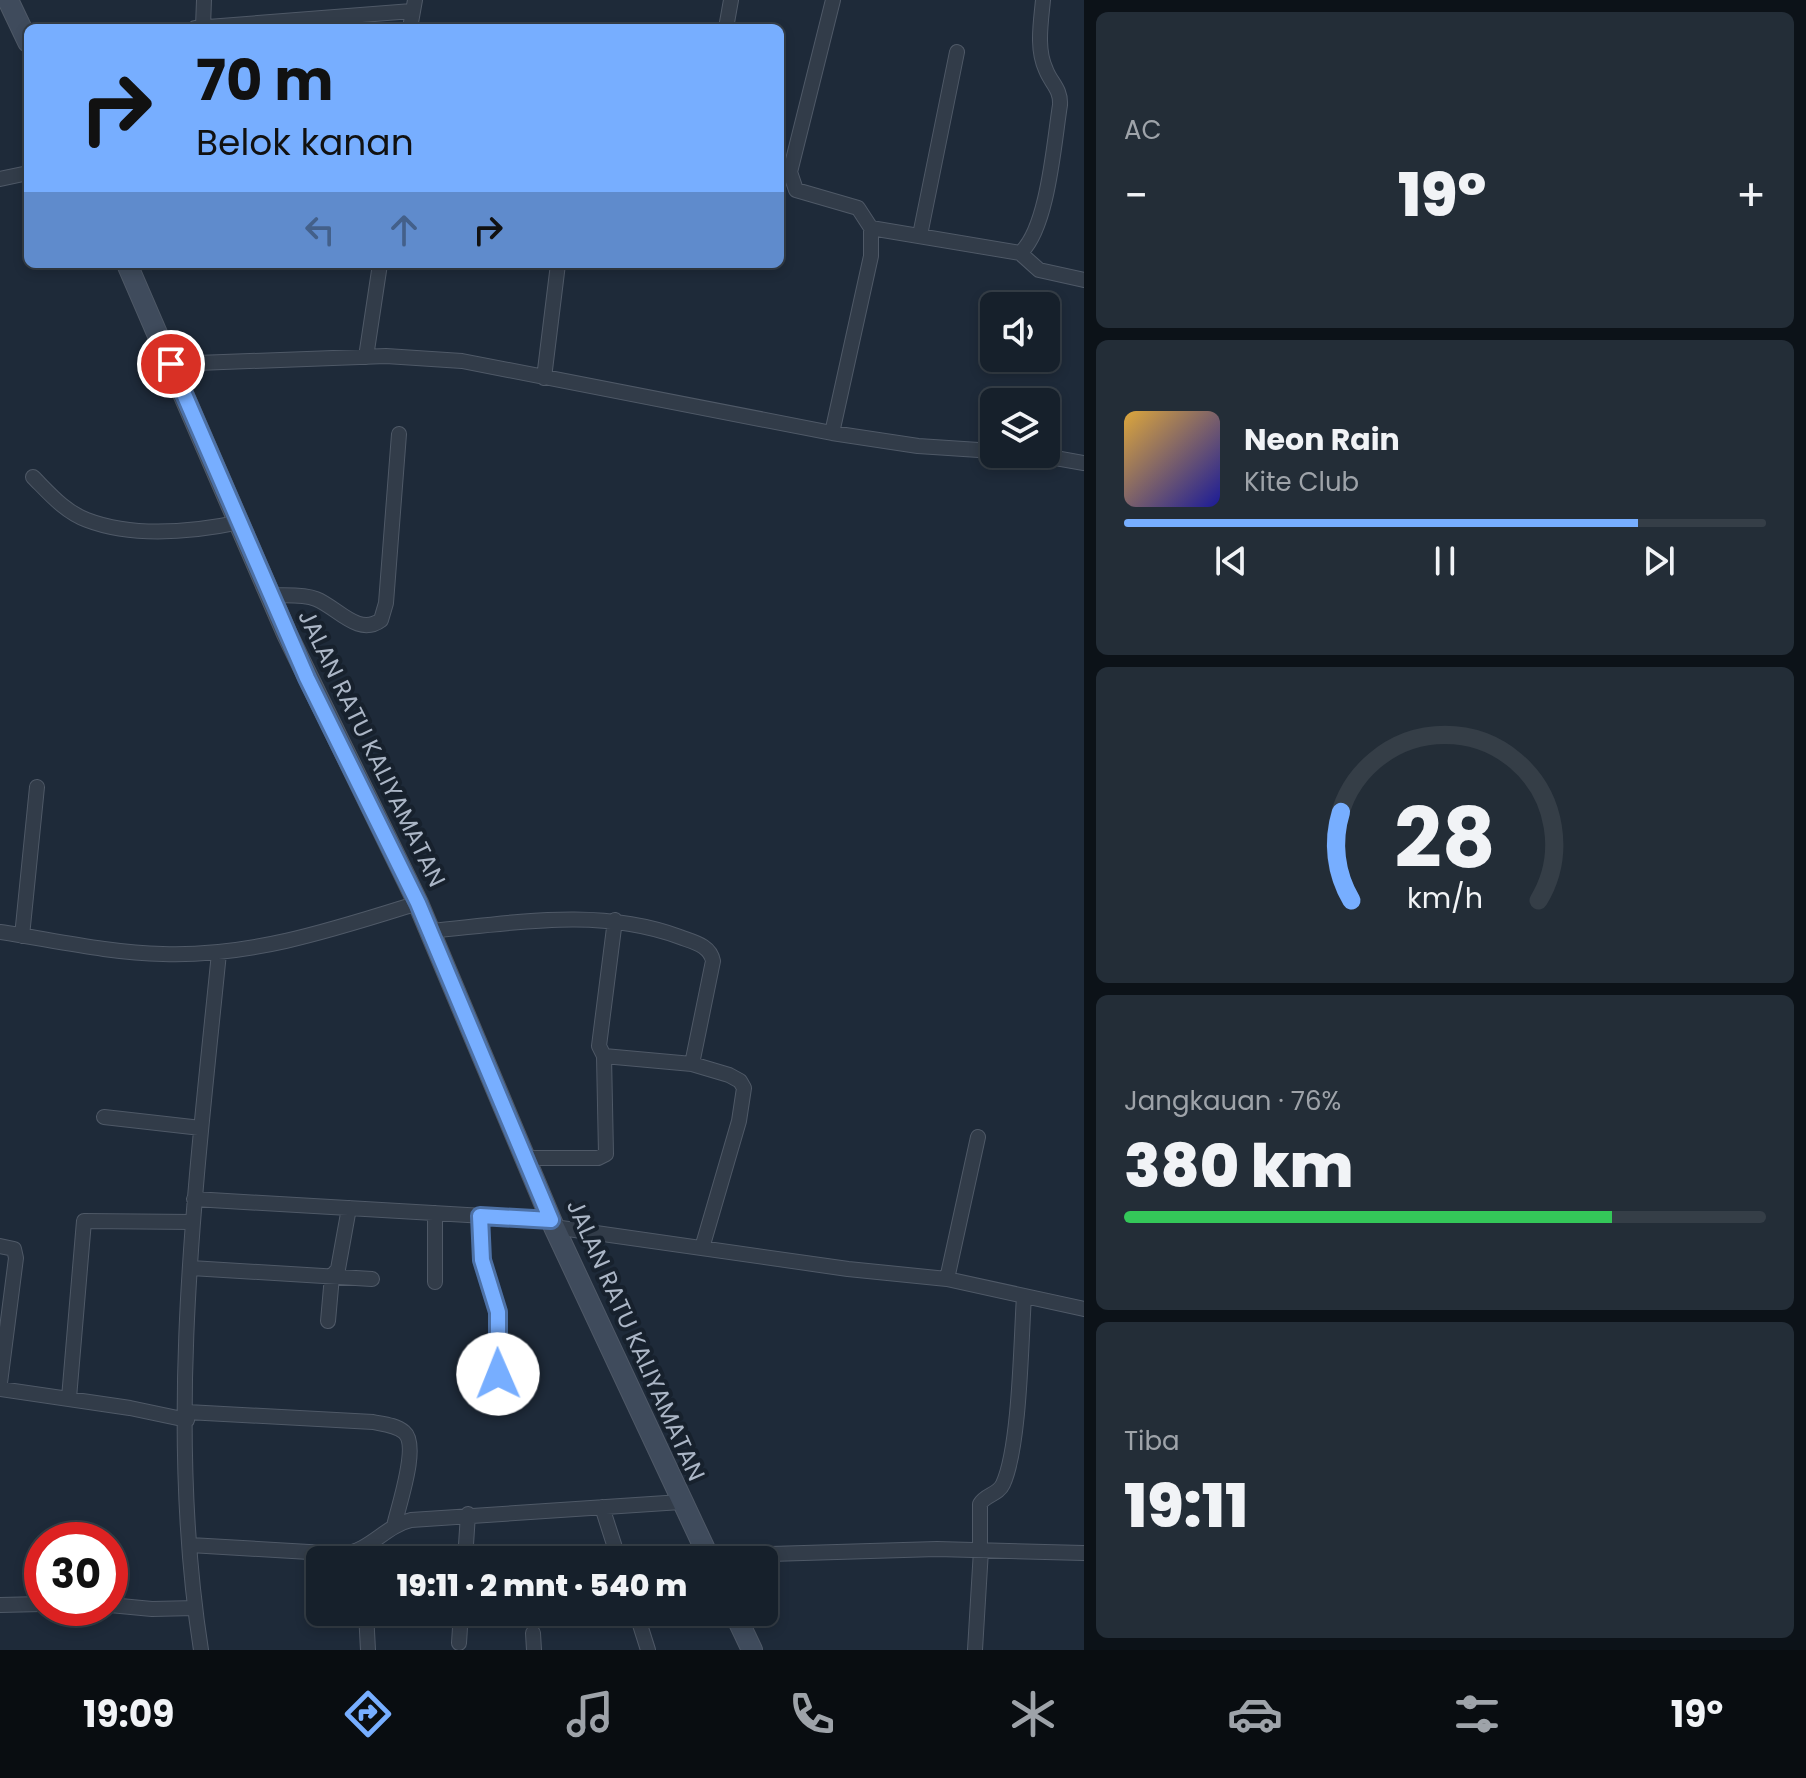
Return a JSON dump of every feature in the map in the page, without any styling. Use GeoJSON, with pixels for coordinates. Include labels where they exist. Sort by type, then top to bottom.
{"type":"FeatureCollection","features":[{"type":"Feature","properties":{"kind":"main road"},"geometry":{"type":"LineString","coordinates":[[11,6],[24,34]]}},
{"type":"Feature","properties":{"kind":"main road","name":"JALAN RATU KALIYAMATAN"},"geometry":{"type":"LineString","coordinates":[[129,268],[270,595],[418,903],[552,1223],[703,1546]]}},
{"type":"Feature","properties":{"kind":"main road"},"geometry":{"type":"LineString","coordinates":[[741,1626],[752,1650]]}},
{"type":"Feature","properties":{"kind":"street"},"geometry":{"type":"LineString","coordinates":[[203,24],[204,0]]}},
{"type":"Feature","properties":{"kind":"street"},"geometry":{"type":"LineString","coordinates":[[727,24],[731,0]]}},
{"type":"Feature","properties":{"kind":"street"},"geometry":{"type":"LineString","coordinates":[[832,433],[871,256],[871,228],[858,208],[816,198],[786,184],[833,0]]}},
{"type":"Feature","properties":{"kind":"street"},"geometry":{"type":"LineString","coordinates":[[1020,253],[1028,246],[1038,226],[1060,105],[1057,87],[1045,70],[1040,45],[1043,0]]}},
{"type":"Feature","properties":{"kind":"street"},"geometry":{"type":"LineString","coordinates":[[232,24],[414,5]]}},
{"type":"Feature","properties":{"kind":"street"},"geometry":{"type":"LineString","coordinates":[[920,235],[957,52]]}},
{"type":"Feature","properties":{"kind":"street"},"geometry":{"type":"LineString","coordinates":[[0,179],[24,174]]}},
{"type":"Feature","properties":{"kind":"street"},"geometry":{"type":"LineString","coordinates":[[871,228],[1020,253],[1039,270],[1084,280]]}},
{"type":"Feature","properties":{"kind":"street"},"geometry":{"type":"LineString","coordinates":[[366,357],[379,268]]}},
{"type":"Feature","properties":{"kind":"street"},"geometry":{"type":"LineString","coordinates":[[544,378],[558,268]]}},
{"type":"Feature","properties":{"kind":"street"},"geometry":{"type":"LineString","coordinates":[[171,364],[366,357],[462,361],[832,433],[918,446],[980,450]]}},
{"type":"Feature","properties":{"kind":"street"},"geometry":{"type":"LineString","coordinates":[[270,595],[314,598],[361,625],[373,625],[381,620],[389,576],[399,434]]}},
{"type":"Feature","properties":{"kind":"street"},"geometry":{"type":"LineString","coordinates":[[1060,459],[1084,463]]}},
{"type":"Feature","properties":{"kind":"street"},"geometry":{"type":"LineString","coordinates":[[33,477],[72,511],[85,519],[109,525],[152,530],[204,530],[241,522]]}},
{"type":"Feature","properties":{"kind":"street"},"geometry":{"type":"LineString","coordinates":[[22,936],[37,787]]}},
{"type":"Feature","properties":{"kind":"street"},"geometry":{"type":"LineString","coordinates":[[0,932],[160,954],[219,953],[310,935],[418,903]]}},
{"type":"Feature","properties":{"kind":"street"},"geometry":{"type":"LineString","coordinates":[[430,931],[559,919],[615,920],[695,942],[712,954],[692,1064]]}},
{"type":"Feature","properties":{"kind":"street"},"geometry":{"type":"LineString","coordinates":[[527,1158],[598,1158],[606,1154],[604,1056],[600,1041],[615,920]]}},
{"type":"Feature","properties":{"kind":"street"},"geometry":{"type":"LineString","coordinates":[[201,1650],[190,1545],[187,1416],[194,1199],[219,953]]}},
{"type":"Feature","properties":{"kind":"street"},"geometry":{"type":"LineString","coordinates":[[604,1056],[692,1064],[740,1081],[745,1097],[702,1248]]}},
{"type":"Feature","properties":{"kind":"street"},"geometry":{"type":"LineString","coordinates":[[104,1117],[201,1128]]}},
{"type":"Feature","properties":{"kind":"street"},"geometry":{"type":"LineString","coordinates":[[947,1279],[978,1137]]}},
{"type":"Feature","properties":{"kind":"street"},"geometry":{"type":"LineString","coordinates":[[194,1199],[552,1223],[848,1269],[947,1279],[1084,1309]]}},
{"type":"Feature","properties":{"kind":"street"},"geometry":{"type":"LineString","coordinates":[[328,1321],[332,1276],[338,1269],[349,1208]]}},
{"type":"Feature","properties":{"kind":"street"},"geometry":{"type":"LineString","coordinates":[[435,1213],[435,1282]]}},
{"type":"Feature","properties":{"kind":"street"},"geometry":{"type":"LineString","coordinates":[[480,1216],[482,1260],[498,1312],[498,1374]]}},
{"type":"Feature","properties":{"kind":"street"},"geometry":{"type":"LineString","coordinates":[[69,1398],[84,1221],[193,1222]]}},
{"type":"Feature","properties":{"kind":"street"},"geometry":{"type":"LineString","coordinates":[[0,1246],[11,1247],[16,1255],[0,1383]]}},
{"type":"Feature","properties":{"kind":"street"},"geometry":{"type":"LineString","coordinates":[[191,1268],[372,1279]]}},
{"type":"Feature","properties":{"kind":"street"},"geometry":{"type":"LineString","coordinates":[[975,1650],[980,1504],[1000,1489],[1004,1481],[1012,1443],[1024,1296]]}},
{"type":"Feature","properties":{"kind":"street"},"geometry":{"type":"LineString","coordinates":[[0,1389],[187,1416],[373,1422],[402,1430],[409,1439],[410,1456],[394,1526]]}},
{"type":"Feature","properties":{"kind":"street"},"geometry":{"type":"LineString","coordinates":[[372,1546],[394,1526],[411,1520],[681,1502]]}},
{"type":"Feature","properties":{"kind":"street"},"geometry":{"type":"LineString","coordinates":[[602,1507],[615,1546]]}},
{"type":"Feature","properties":{"kind":"street"},"geometry":{"type":"LineString","coordinates":[[466,1546],[468,1514]]}},
{"type":"Feature","properties":{"kind":"street"},"geometry":{"type":"LineString","coordinates":[[190,1545],[306,1554]]}},
{"type":"Feature","properties":{"kind":"street"},"geometry":{"type":"LineString","coordinates":[[778,1556],[980,1550],[1084,1553]]}},
{"type":"Feature","properties":{"kind":"street"},"geometry":{"type":"LineString","coordinates":[[0,1605],[24,1604]]}},
{"type":"Feature","properties":{"kind":"street"},"geometry":{"type":"LineString","coordinates":[[128,1607],[195,1608]]}},
{"type":"Feature","properties":{"kind":"street"},"geometry":{"type":"LineString","coordinates":[[367,1626],[368,1650]]}},
{"type":"Feature","properties":{"kind":"street"},"geometry":{"type":"LineString","coordinates":[[459,1643],[460,1626]]}},
{"type":"Feature","properties":{"kind":"street"},"geometry":{"type":"LineString","coordinates":[[640,1626],[648,1650]]}},
{"type":"Feature","properties":{"kind":"street"},"geometry":{"type":"LineString","coordinates":[[533,1633],[534,1650]]}},
{"type":"Feature","properties":{"kind":"route"},"geometry":{"type":"LineString","coordinates":[[171,364],[307,678],[418,903],[551,1220],[480,1216],[482,1260],[498,1312],[498,1374]]}}]}
